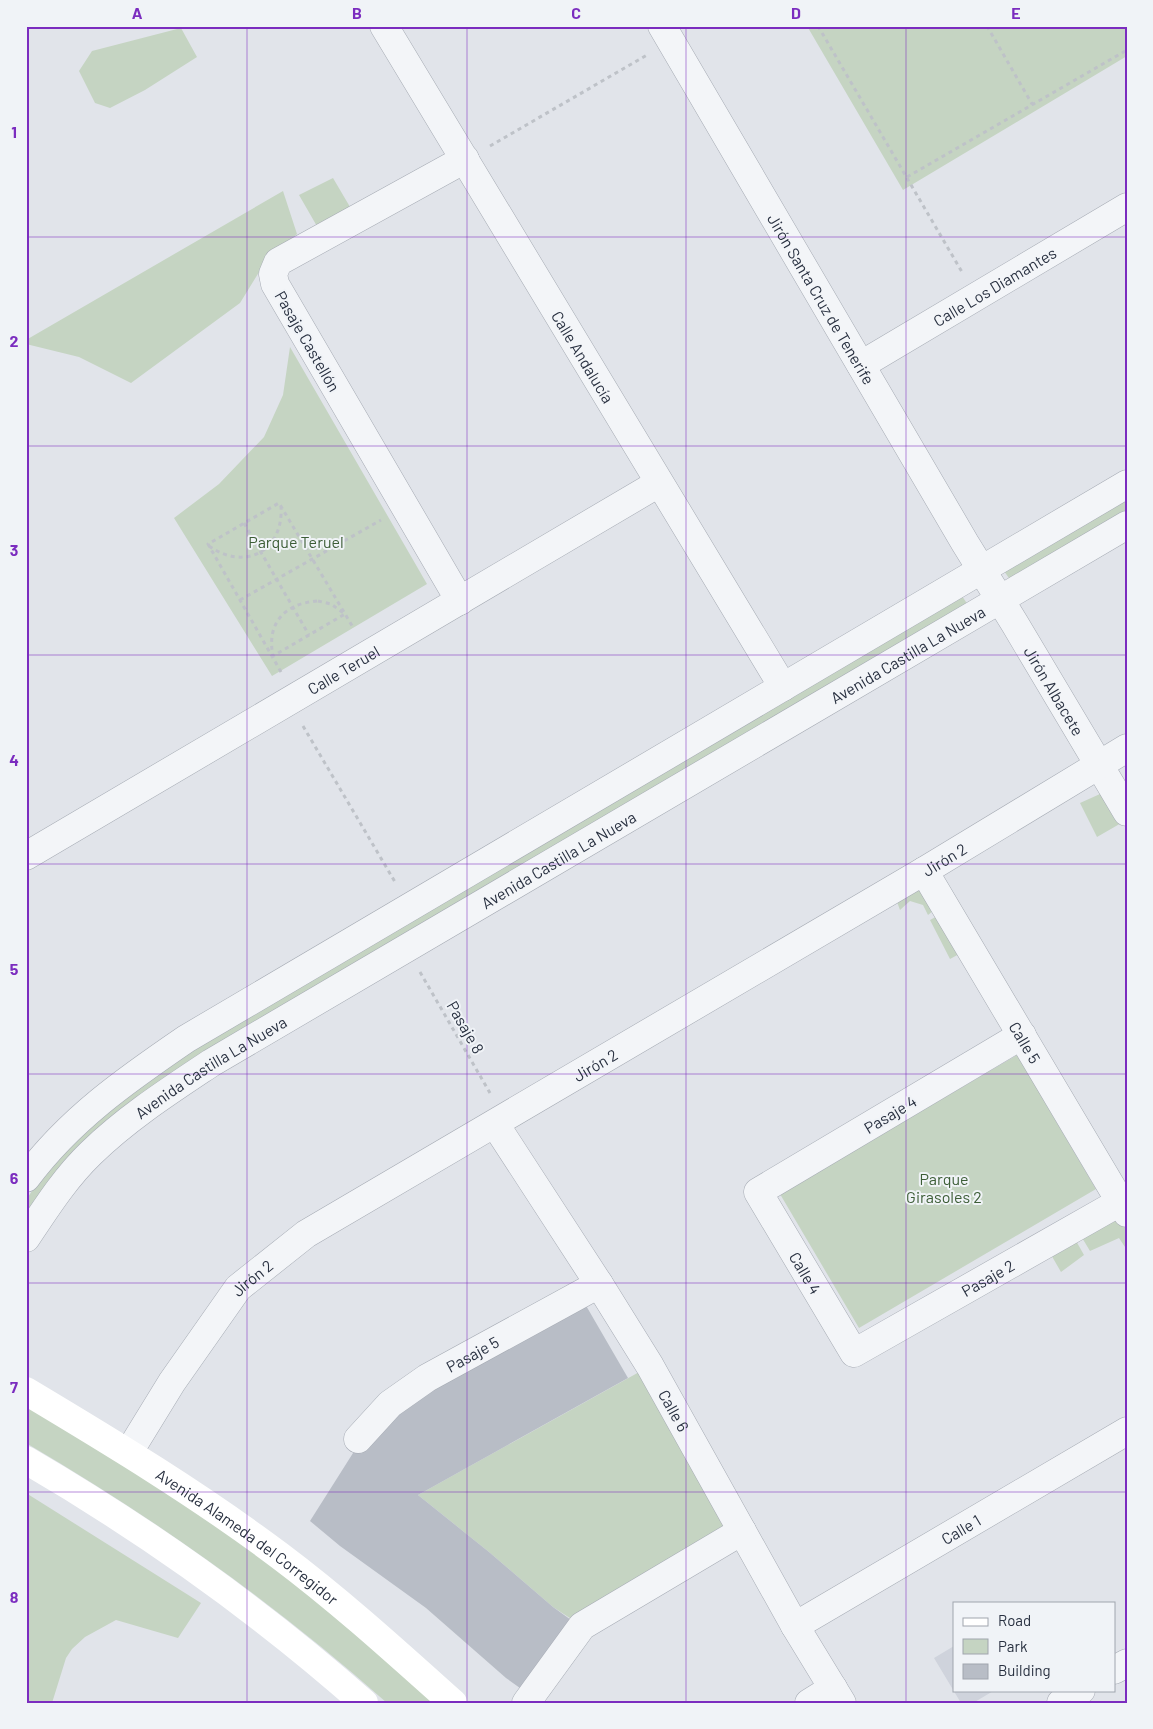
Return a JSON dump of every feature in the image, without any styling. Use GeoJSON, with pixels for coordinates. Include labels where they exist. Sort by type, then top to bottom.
{"type":"FeatureCollection","features":[{"type":"Feature","properties":{"kind":"main road","name":"Avenida Alameda del Corregidor"},"geometry":{"type":"LineString","coordinates":[[26,1391],[129,1452],[280,1556],[367,1625],[452,1703]]}},
{"type":"Feature","properties":{"kind":"main road"},"geometry":{"type":"LineString","coordinates":[[26,1460],[76,1489],[182,1560],[281,1633],[364,1703]]}},
{"type":"Feature","properties":{"kind":"street","name":"Calle Andalucía"},"geometry":{"type":"LineString","coordinates":[[384,26],[783,687]]}},
{"type":"Feature","properties":{"kind":"street","name":"Jirón Santa Cruz de Tenerife"},"geometry":{"type":"LineString","coordinates":[[666,34],[982,570]]}},
{"type":"Feature","properties":{"kind":"street","name":"Pasaje Castellón"},"geometry":{"type":"LineString","coordinates":[[460,601],[275,284],[273,274],[278,262],[465,159]]}},
{"type":"Feature","properties":{"kind":"street","name":"Calle Los Diamantes"},"geometry":{"type":"LineString","coordinates":[[861,365],[1127,208]]}},
{"type":"Feature","properties":{"kind":"street","name":"Calle Teruel"},"geometry":{"type":"LineString","coordinates":[[26,856],[659,483]]}},
{"type":"Feature","properties":{"kind":"street","name":"Avenida Castilla La Nueva"},"geometry":{"type":"LineString","coordinates":[[26,1178],[69,1128],[126,1080],[186,1039],[1127,484]]}},
{"type":"Feature","properties":{"kind":"street","name":"Avenida Castilla La Nueva"},"geometry":{"type":"LineString","coordinates":[[26,1238],[53,1196],[91,1153],[144,1107],[211,1064],[1127,525]]}},
{"type":"Feature","properties":{"kind":"street","name":"Jirón Albacete"},"geometry":{"type":"LineString","coordinates":[[982,570],[1127,812]]}},
{"type":"Feature","properties":{"kind":"street","name":"Jirón 2"},"geometry":{"type":"LineString","coordinates":[[129,1452],[172,1382],[238,1288],[306,1234],[924,871],[1127,748]]}},
{"type":"Feature","properties":{"kind":"street","name":"Calle 5"},"geometry":{"type":"LineString","coordinates":[[924,871],[1123,1207]]}},
{"type":"Feature","properties":{"kind":"street","name":"Pasaje 4"},"geometry":{"type":"LineString","coordinates":[[758,1192],[1022,1035]]}},
{"type":"Feature","properties":{"kind":"street","name":"Calle 6"},"geometry":{"type":"LineString","coordinates":[[500,1121],[650,1366],[795,1626],[837,1696]]}},
{"type":"Feature","properties":{"kind":"street","name":"Calle 4"},"geometry":{"type":"LineString","coordinates":[[758,1192],[854,1353]]}},
{"type":"Feature","properties":{"kind":"street","name":"Pasaje 2"},"geometry":{"type":"LineString","coordinates":[[854,1353],[1123,1207]]}},
{"type":"Feature","properties":{"kind":"street","name":"Pasaje 5"},"geometry":{"type":"LineString","coordinates":[[358,1439],[390,1404],[427,1378],[599,1284]]}},
{"type":"Feature","properties":{"kind":"street","name":"Calle 1"},"geometry":{"type":"LineString","coordinates":[[795,1626],[1127,1432]]}},
{"type":"Feature","properties":{"kind":"street"},"geometry":{"type":"LineString","coordinates":[[526,1703],[582,1626],[742,1531]]}},
{"type":"Feature","properties":{"kind":"street"},"geometry":{"type":"LineString","coordinates":[[1060,1703],[1078,1692]]}},
{"type":"Feature","properties":{"kind":"street"},"geometry":{"type":"LineString","coordinates":[[809,1703],[837,1696]]}},
{"type":"Feature","properties":{"kind":"path"},"geometry":{"type":"LineString","coordinates":[[818,26],[966,278]]}},
{"type":"Feature","properties":{"kind":"path"},"geometry":{"type":"LineString","coordinates":[[987,26],[1032,104]]}},
{"type":"Feature","properties":{"kind":"path"},"geometry":{"type":"LineString","coordinates":[[465,159],[489,147],[666,34]]}},
{"type":"Feature","properties":{"kind":"path"},"geometry":{"type":"LineString","coordinates":[[907,177],[1127,50]]}},
{"type":"Feature","properties":{"kind":"path"},"geometry":{"type":"LineString","coordinates":[[208,544],[280,503]]}},
{"type":"Feature","properties":{"kind":"path"},"geometry":{"type":"LineString","coordinates":[[208,544],[222,554],[234,557],[248,556],[261,552],[271,543],[278,532],[281,519],[280,503]]}},
{"type":"Feature","properties":{"kind":"path"},"geometry":{"type":"LineString","coordinates":[[280,503],[369,655]]}},
{"type":"Feature","properties":{"kind":"path"},"geometry":{"type":"LineString","coordinates":[[240,600],[404,506]]}},
{"type":"Feature","properties":{"kind":"path"},"geometry":{"type":"LineString","coordinates":[[244,524],[309,635]]}},
{"type":"Feature","properties":{"kind":"path"},"geometry":{"type":"LineString","coordinates":[[208,544],[284,675],[302,725],[395,880],[403,911]]}},
{"type":"Feature","properties":{"kind":"path"},"geometry":{"type":"LineString","coordinates":[[272,656],[271,639],[274,626],[292,606],[318,601],[331,604],[345,614]]}},
{"type":"Feature","properties":{"kind":"path"},"geometry":{"type":"LineString","coordinates":[[272,656],[345,614]]}},
{"type":"Feature","properties":{"kind":"path","name":"Pasaje 8"},"geometry":{"type":"LineString","coordinates":[[412,945],[421,974],[500,1121]]}},
{"type":"Feature","properties":{"kind":"shaded area"},"geometry":{"type":"Polygon","coordinates":[[[953,1647],[953,1690],[934,1658],[953,1647]]]}},
{"type":"Feature","properties":{"kind":"shaded area"},"geometry":{"type":"Polygon","coordinates":[[[954,1692],[992,1692],[973,1703],[961,1703],[954,1692]]]}},
{"type":"Feature","properties":{"kind":"green space"},"geometry":{"type":"Polygon","coordinates":[[[807,26],[1127,26],[1127,56],[903,190],[807,26]]]}},
{"type":"Feature","properties":{"kind":"green space"},"geometry":{"type":"Polygon","coordinates":[[[181,28],[197,57],[145,90],[110,108],[95,103],[79,71],[92,51],[181,28]]]}},
{"type":"Feature","properties":{"kind":"green space"},"geometry":{"type":"Polygon","coordinates":[[[333,178],[353,212],[318,228],[299,195],[333,178]]]}},
{"type":"Feature","properties":{"kind":"green space"},"geometry":{"type":"Polygon","coordinates":[[[283,191],[297,234],[264,264],[240,303],[131,383],[79,357],[26,344],[26,340],[283,191]]]}},
{"type":"Feature","properties":{"kind":"green space","name":"Parque Teruel"},"geometry":{"type":"Polygon","coordinates":[[[290,347],[427,584],[272,676],[174,518],[219,484],[264,437],[283,395],[290,347]]]}},
{"type":"Feature","properties":{"kind":"green space"},"geometry":{"type":"Polygon","coordinates":[[[1127,498],[1127,512],[1011,581],[1004,571],[1127,498]]]}},
{"type":"Feature","properties":{"kind":"green space"},"geometry":{"type":"Polygon","coordinates":[[[962,596],[968,605],[252,1027],[26,1216],[26,1200],[40,1179],[74,1141],[117,1103],[170,1064],[962,596]]]}},
{"type":"Feature","properties":{"kind":"green space"},"geometry":{"type":"Polygon","coordinates":[[[1100,794],[1123,822],[1097,837],[1080,803],[1100,794]]]}},
{"type":"Feature","properties":{"kind":"green space"},"geometry":{"type":"Polygon","coordinates":[[[917,888],[927,892],[938,907],[928,915],[923,905],[910,901],[900,910],[896,899],[917,888]]]}},
{"type":"Feature","properties":{"kind":"green space"},"geometry":{"type":"Polygon","coordinates":[[[943,913],[961,953],[950,959],[930,920],[943,913]]]}},
{"type":"Feature","properties":{"kind":"green space","name":"Parque Girasoles 2"},"geometry":{"type":"Polygon","coordinates":[[[1017,1055],[1096,1189],[859,1328],[780,1194],[1017,1055]]]}},
{"type":"Feature","properties":{"kind":"green space"},"geometry":{"type":"Polygon","coordinates":[[[1117,1213],[1127,1229],[1127,1250],[1119,1238],[1090,1251],[1081,1236],[1117,1213]]]}},
{"type":"Feature","properties":{"kind":"green space"},"geometry":{"type":"Polygon","coordinates":[[[1075,1239],[1084,1255],[1061,1272],[1050,1253],[1075,1239]]]}},
{"type":"Feature","properties":{"kind":"green space"},"geometry":{"type":"Polygon","coordinates":[[[650,1366],[742,1531],[582,1626],[553,1607],[418,1495],[650,1366]]]}},
{"type":"Feature","properties":{"kind":"green space"},"geometry":{"type":"Polygon","coordinates":[[[26,1405],[168,1492],[223,1529],[321,1605],[434,1703],[387,1703],[302,1631],[213,1564],[121,1501],[26,1443],[26,1405]]]}},
{"type":"Feature","properties":{"kind":"green space"},"geometry":{"type":"Polygon","coordinates":[[[26,1493],[201,1603],[178,1638],[116,1620],[85,1637],[72,1649],[66,1658],[52,1703],[26,1703],[26,1493]]]}},
{"type":"Feature","properties":{"kind":"building"},"geometry":{"type":"Polygon","coordinates":[[[581,1297],[628,1378],[418,1495],[553,1607],[578,1625],[527,1693],[506,1678],[426,1608],[340,1546],[310,1521],[360,1442],[392,1408],[581,1297]]]}}]}
